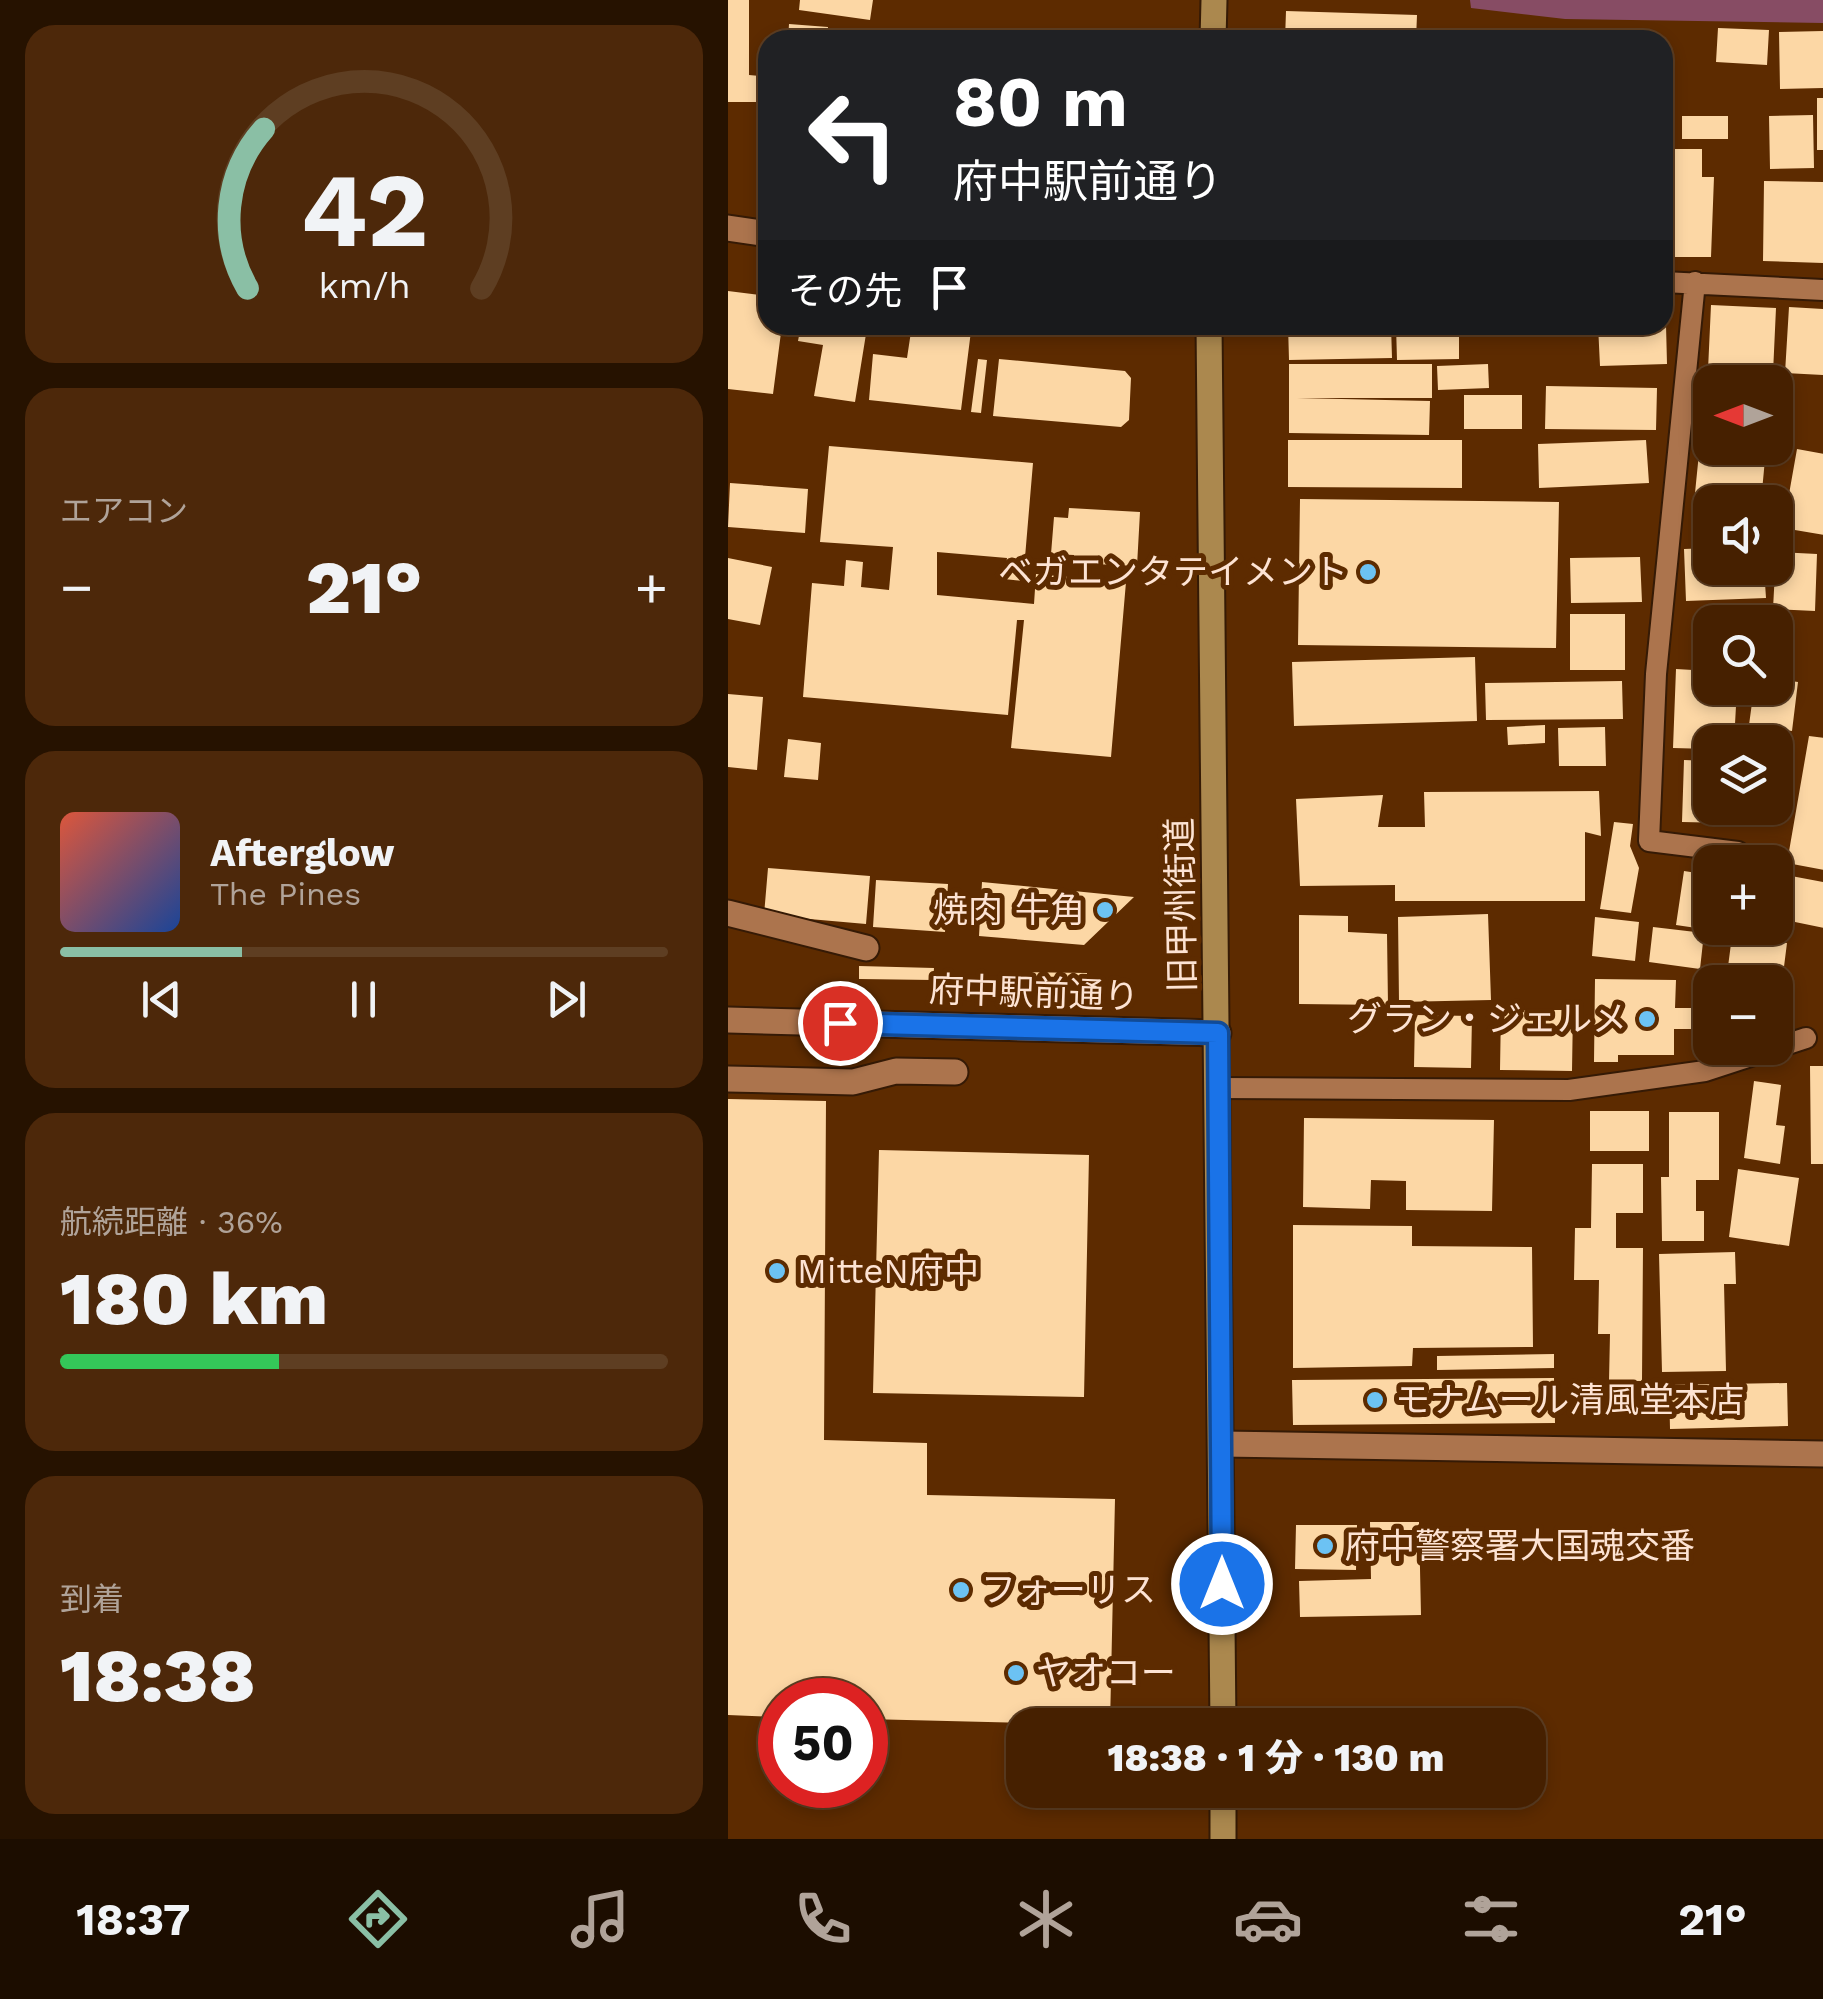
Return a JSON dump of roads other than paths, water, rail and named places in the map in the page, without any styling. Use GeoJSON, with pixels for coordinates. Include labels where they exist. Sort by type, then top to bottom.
{"type":"FeatureCollection","features":[{"type":"Feature","properties":{"kind":"main road"},"geometry":{"type":"LineString","coordinates":[[1213,30],[1214,0]]}},
{"type":"Feature","properties":{"kind":"main road","name":"旧甲州街道"},"geometry":{"type":"LineString","coordinates":[[1210,335],[1223,1708]]}},
{"type":"Feature","properties":{"kind":"main road"},"geometry":{"type":"LineString","coordinates":[[1223,1808],[1224,1839]]}},
{"type":"Feature","properties":{"kind":"street"},"geometry":{"type":"LineString","coordinates":[[728,228],[758,232]]}},
{"type":"Feature","properties":{"kind":"street"},"geometry":{"type":"LineString","coordinates":[[728,914],[866,948]]}},
{"type":"Feature","properties":{"kind":"street","name":"府中駅前通り"},"geometry":{"type":"LineString","coordinates":[[728,1020],[1218,1033]]}},
{"type":"Feature","properties":{"kind":"street"},"geometry":{"type":"LineString","coordinates":[[728,1079],[852,1082],[896,1071],[955,1072]]}},
{"type":"Feature","properties":{"kind":"street"},"geometry":{"type":"LineString","coordinates":[[1221,1444],[1824,1454]]}},
{"type":"Feature","properties":{"kind":"lane"},"geometry":{"type":"LineString","coordinates":[[1673,282],[1824,290]]}},
{"type":"Feature","properties":{"kind":"lane"},"geometry":{"type":"LineString","coordinates":[[1693,846],[1648,841],[1656,674],[1695,282]]}},
{"type":"Feature","properties":{"kind":"lane"},"geometry":{"type":"LineString","coordinates":[[1217,1088],[1569,1090],[1705,1070],[1806,1038]]}},
{"type":"Feature","properties":{"kind":"place","name":"ベガエンタテイメント"},"geometry":{"type":"Point","coordinates":[1368,572]}},
{"type":"Feature","properties":{"kind":"place","name":"焼肉 牛角"},"geometry":{"type":"Point","coordinates":[1105,910]}},
{"type":"Feature","properties":{"kind":"place","name":"グラン・ジェルメ"},"geometry":{"type":"Point","coordinates":[1647,1019]}},
{"type":"Feature","properties":{"kind":"place","name":"MitteN府中"},"geometry":{"type":"Point","coordinates":[777,1271]}},
{"type":"Feature","properties":{"kind":"place","name":"モナムール清風堂本店"},"geometry":{"type":"Point","coordinates":[1375,1400]}},
{"type":"Feature","properties":{"kind":"place","name":"府中警察署大国魂交番"},"geometry":{"type":"Point","coordinates":[1325,1546]}},
{"type":"Feature","properties":{"kind":"place","name":"フォーリス"},"geometry":{"type":"Point","coordinates":[961,1590]}},
{"type":"Feature","properties":{"kind":"place","name":"ヤオコー"},"geometry":{"type":"Point","coordinates":[1016,1673]}}]}
